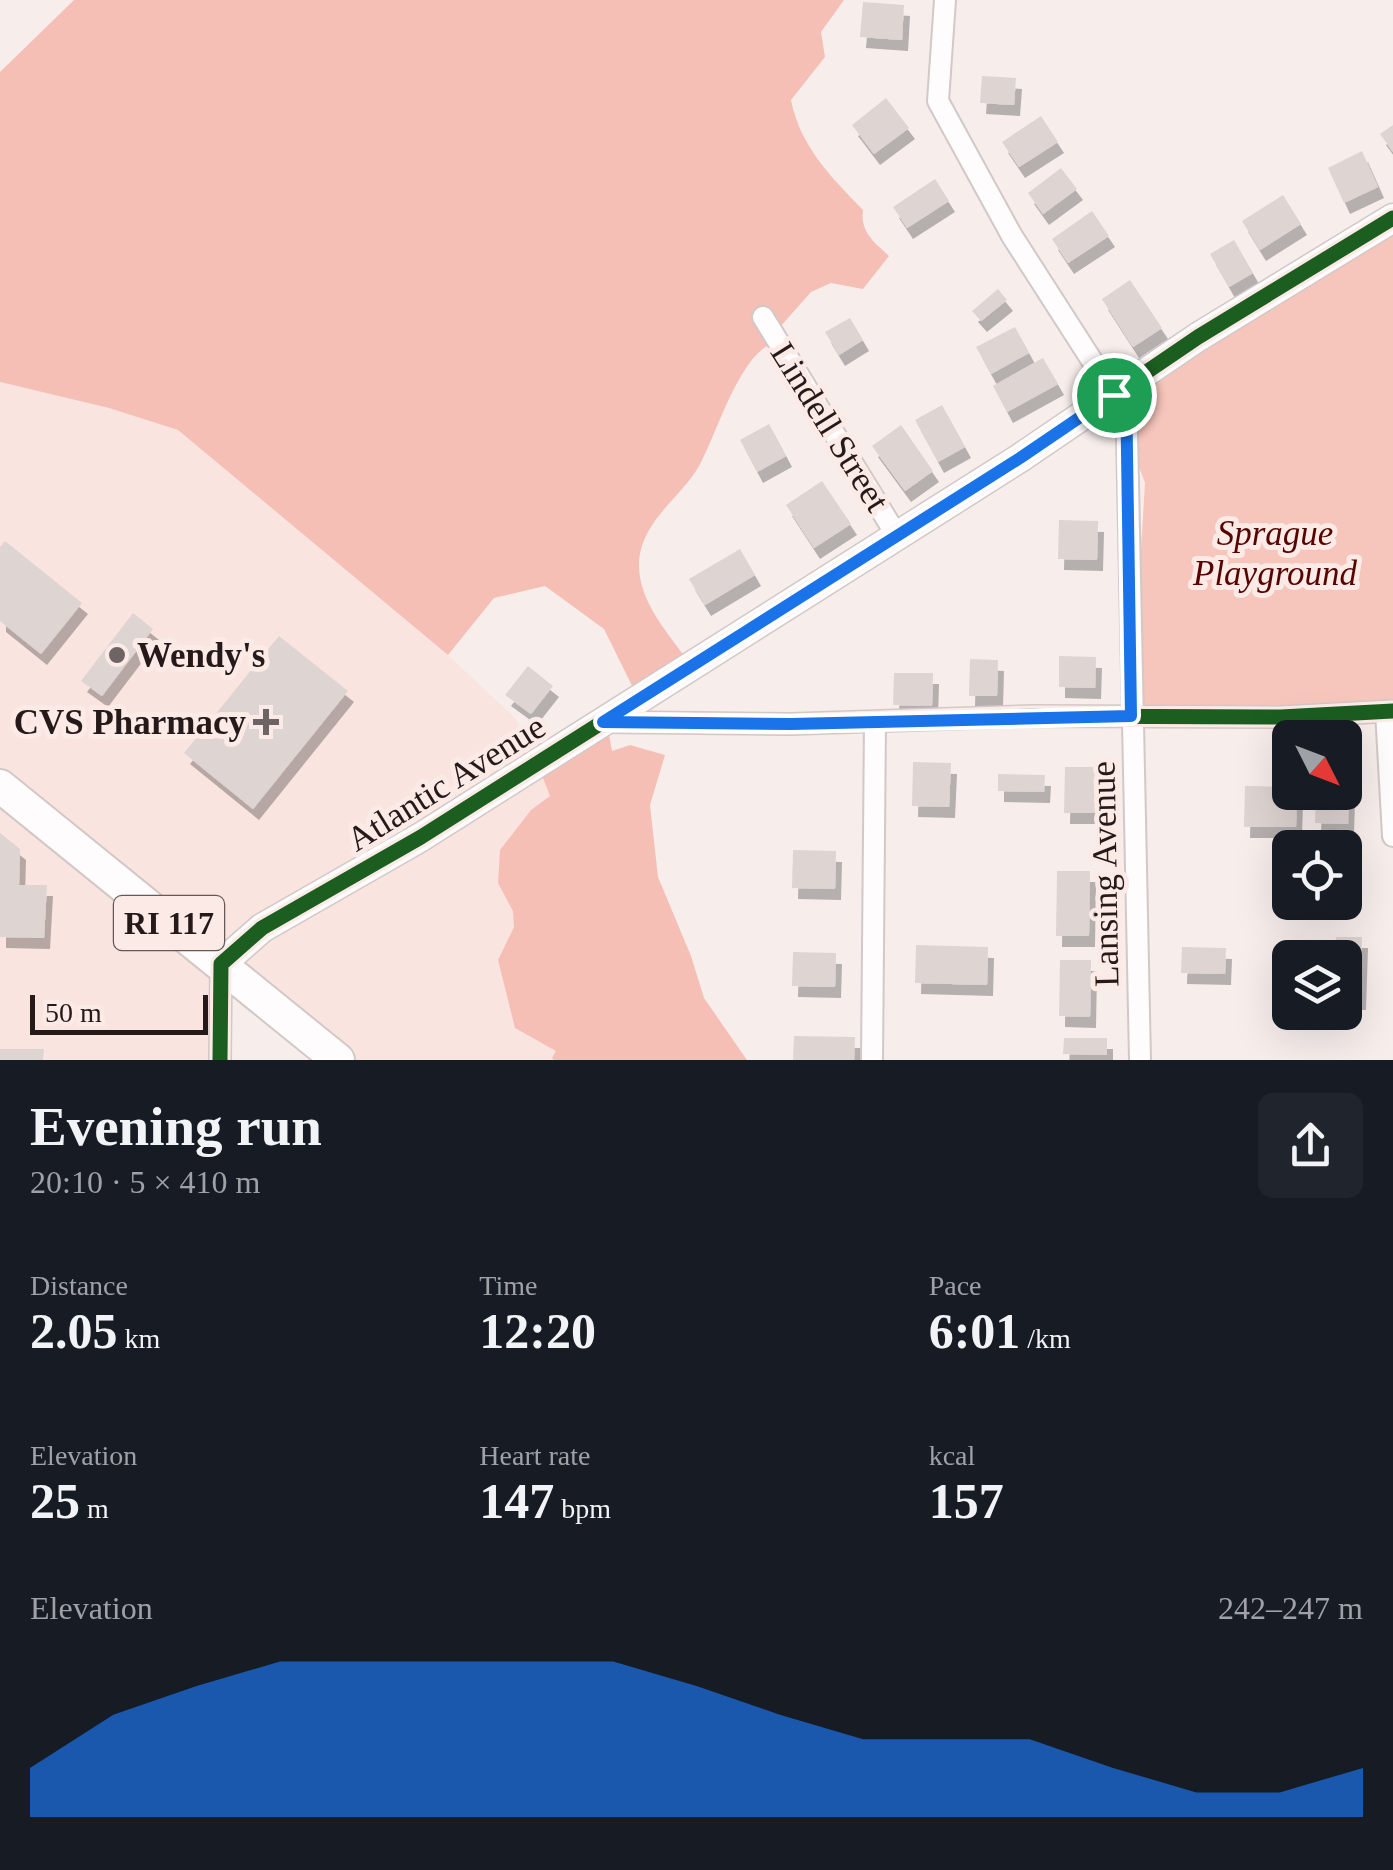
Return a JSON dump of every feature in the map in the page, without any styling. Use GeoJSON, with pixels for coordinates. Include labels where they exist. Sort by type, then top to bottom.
{"type":"FeatureCollection","features":[{"type":"Feature","properties":{"kind":"main road","name":"RI 117"},"geometry":{"type":"LineString","coordinates":[[0,786],[338,1060]]}},
{"type":"Feature","properties":{"kind":"street"},"geometry":{"type":"LineString","coordinates":[[945,0],[938,101],[1012,236],[1120,391]]}},
{"type":"Feature","properties":{"kind":"street","name":"Atlantic Avenue"},"geometry":{"type":"LineString","coordinates":[[221,964],[262,928],[422,836],[897,536],[1198,338],[1393,218]]}},
{"type":"Feature","properties":{"kind":"street","name":"Lindell Street"},"geometry":{"type":"LineString","coordinates":[[763,317],[897,536]]}},
{"type":"Feature","properties":{"kind":"street","name":"Lansing Avenue"},"geometry":{"type":"LineString","coordinates":[[1120,391],[1140,1060]]}},
{"type":"Feature","properties":{"kind":"street"},"geometry":{"type":"LineString","coordinates":[[603,722],[1281,717],[1390,711],[1393,836]]}},
{"type":"Feature","properties":{"kind":"street"},"geometry":{"type":"LineString","coordinates":[[872,1060],[875,722]]}},
{"type":"Feature","properties":{"kind":"street"},"geometry":{"type":"LineString","coordinates":[[220,1060],[221,964]]}},
{"type":"Feature","properties":{"kind":"shaded area"},"geometry":{"type":"Polygon","coordinates":[[[74,0],[844,0],[821,32],[825,57],[791,100],[809,146],[863,210],[866,231],[889,256],[863,289],[831,283],[811,292],[772,336],[773,343],[761,350],[739,379],[699,466],[647,535],[639,563],[644,591],[656,617],[690,664],[640,702],[604,629],[545,586],[494,598],[448,655],[178,430],[109,408],[0,382],[0,72],[74,0]]]}},
{"type":"Feature","properties":{"kind":"shaded area"},"geometry":{"type":"Polygon","coordinates":[[[0,382],[109,408],[178,430],[448,655],[516,719],[556,812],[582,1018],[554,1060],[337,1060],[225,970],[221,1060],[0,1060],[0,382]]]}},
{"type":"Feature","properties":{"kind":"shaded area"},"geometry":{"type":"Polygon","coordinates":[[[607,723],[612,751],[630,745],[665,755],[650,805],[658,877],[704,998],[747,1060],[554,1060],[556,1051],[515,1028],[498,960],[514,927],[513,911],[498,883],[500,850],[531,810],[550,796],[541,773],[607,723]]]}},
{"type":"Feature","properties":{"kind":"green space","name":"Sprague Playground"},"geometry":{"type":"Polygon","coordinates":[[[1393,220],[1393,713],[1131,717],[1145,483],[1115,401],[1393,220]]]}},
{"type":"Feature","properties":{"kind":"building"},"geometry":{"type":"Polygon","coordinates":[[[863,2],[904,5],[902,40],[860,37],[863,2]]]}},
{"type":"Feature","properties":{"kind":"building"},"geometry":{"type":"Polygon","coordinates":[[[982,76],[1016,78],[1014,105],[980,103],[982,76]]]}},
{"type":"Feature","properties":{"kind":"building"},"geometry":{"type":"Polygon","coordinates":[[[886,98],[909,128],[874,154],[852,125],[886,98]]]}},
{"type":"Feature","properties":{"kind":"building"},"geometry":{"type":"Polygon","coordinates":[[[1041,116],[1058,142],[1019,167],[1002,142],[1041,116]]]}},
{"type":"Feature","properties":{"kind":"building"},"geometry":{"type":"Polygon","coordinates":[[[1393,125],[1393,152],[1380,134],[1393,125]]]}},
{"type":"Feature","properties":{"kind":"building"},"geometry":{"type":"Polygon","coordinates":[[[1362,151],[1378,187],[1344,203],[1328,168],[1362,151]]]}},
{"type":"Feature","properties":{"kind":"building"},"geometry":{"type":"Polygon","coordinates":[[[1061,168],[1077,189],[1043,214],[1028,193],[1061,168]]]}},
{"type":"Feature","properties":{"kind":"building"},"geometry":{"type":"Polygon","coordinates":[[[935,179],[949,201],[907,228],[893,207],[935,179]]]}},
{"type":"Feature","properties":{"kind":"building"},"geometry":{"type":"Polygon","coordinates":[[[1283,195],[1301,224],[1260,250],[1242,221],[1283,195]]]}},
{"type":"Feature","properties":{"kind":"building"},"geometry":{"type":"Polygon","coordinates":[[[1092,211],[1109,236],[1068,263],[1052,239],[1092,211]]]}},
{"type":"Feature","properties":{"kind":"building"},"geometry":{"type":"Polygon","coordinates":[[[1234,240],[1253,273],[1229,287],[1210,254],[1234,240]]]}},
{"type":"Feature","properties":{"kind":"building"},"geometry":{"type":"Polygon","coordinates":[[[1130,280],[1162,328],[1133,347],[1102,299],[1130,280]]]}},
{"type":"Feature","properties":{"kind":"building"},"geometry":{"type":"Polygon","coordinates":[[[998,289],[1007,300],[981,321],[972,311],[998,289]]]}},
{"type":"Feature","properties":{"kind":"building"},"geometry":{"type":"Polygon","coordinates":[[[850,318],[863,340],[839,355],[825,332],[850,318]]]}},
{"type":"Feature","properties":{"kind":"building"},"geometry":{"type":"Polygon","coordinates":[[[1015,327],[1029,353],[991,374],[976,347],[1015,327]]]}},
{"type":"Feature","properties":{"kind":"building"},"geometry":{"type":"Polygon","coordinates":[[[1043,358],[1058,384],[1007,412],[993,386],[1043,358]]]}},
{"type":"Feature","properties":{"kind":"building"},"geometry":{"type":"Polygon","coordinates":[[[942,405],[965,447],[938,462],[915,420],[942,405]]]}},
{"type":"Feature","properties":{"kind":"building"},"geometry":{"type":"Polygon","coordinates":[[[769,424],[786,456],[757,472],[740,440],[769,424]]]}},
{"type":"Feature","properties":{"kind":"building"},"geometry":{"type":"Polygon","coordinates":[[[901,425],[933,471],[905,491],[872,446],[901,425]]]}},
{"type":"Feature","properties":{"kind":"building"},"geometry":{"type":"Polygon","coordinates":[[[822,481],[851,524],[814,548],[786,505],[822,481]]]}},
{"type":"Feature","properties":{"kind":"building"},"geometry":{"type":"Polygon","coordinates":[[[1059,520],[1098,521],[1097,560],[1058,559],[1059,520]]]}},
{"type":"Feature","properties":{"kind":"building"},"geometry":{"type":"Polygon","coordinates":[[[5,541],[82,603],[41,654],[0,621],[0,547],[5,541]]]}},
{"type":"Feature","properties":{"kind":"building"},"geometry":{"type":"Polygon","coordinates":[[[740,549],[755,575],[705,605],[689,579],[740,549]]]}},
{"type":"Feature","properties":{"kind":"building","name":"Wendy's"},"geometry":{"type":"Polygon","coordinates":[[[133,613],[153,629],[102,696],[81,681],[133,613]]]}},
{"type":"Feature","properties":{"kind":"building","name":"CVS Pharmacy"},"geometry":{"type":"Polygon","coordinates":[[[279,636],[348,691],[253,809],[184,753],[279,636]]]}},
{"type":"Feature","properties":{"kind":"building"},"geometry":{"type":"Polygon","coordinates":[[[1059,656],[1096,657],[1095,688],[1059,687],[1059,656]]]}},
{"type":"Feature","properties":{"kind":"building"},"geometry":{"type":"Polygon","coordinates":[[[970,659],[998,660],[997,696],[969,696],[970,659]]]}},
{"type":"Feature","properties":{"kind":"building"},"geometry":{"type":"Polygon","coordinates":[[[528,666],[553,686],[531,714],[505,695],[528,666]]]}},
{"type":"Feature","properties":{"kind":"building"},"geometry":{"type":"Polygon","coordinates":[[[894,673],[933,673],[932,706],[893,705],[894,673]]]}},
{"type":"Feature","properties":{"kind":"building"},"geometry":{"type":"Polygon","coordinates":[[[913,762],[951,763],[949,807],[912,806],[913,762]]]}},
{"type":"Feature","properties":{"kind":"building"},"geometry":{"type":"Polygon","coordinates":[[[1065,767],[1095,767],[1094,813],[1064,813],[1065,767]]]}},
{"type":"Feature","properties":{"kind":"building"},"geometry":{"type":"Polygon","coordinates":[[[998,774],[1045,775],[1044,792],[998,791],[998,774]]]}},
{"type":"Feature","properties":{"kind":"building"},"geometry":{"type":"Polygon","coordinates":[[[1245,786],[1272,787],[1272,810],[1296,810],[1296,827],[1244,827],[1245,786]]]}},
{"type":"Feature","properties":{"kind":"building"},"geometry":{"type":"Polygon","coordinates":[[[1315,810],[1348,810],[1348,824],[1315,823],[1315,810]]]}},
{"type":"Feature","properties":{"kind":"building"},"geometry":{"type":"Polygon","coordinates":[[[0,833],[20,849],[19,885],[47,885],[44,938],[0,937],[0,833]]]}},
{"type":"Feature","properties":{"kind":"building"},"geometry":{"type":"Polygon","coordinates":[[[793,850],[836,851],[835,889],[792,888],[793,850]]]}},
{"type":"Feature","properties":{"kind":"building"},"geometry":{"type":"Polygon","coordinates":[[[1057,871],[1090,871],[1089,936],[1056,936],[1057,871]]]}},
{"type":"Feature","properties":{"kind":"building"},"geometry":{"type":"Polygon","coordinates":[[[1336,937],[1362,937],[1362,940],[1336,937]]]}},
{"type":"Feature","properties":{"kind":"building"},"geometry":{"type":"Polygon","coordinates":[[[916,945],[988,947],[987,985],[915,983],[916,945]]]}},
{"type":"Feature","properties":{"kind":"building"},"geometry":{"type":"Polygon","coordinates":[[[1182,947],[1226,948],[1225,974],[1181,973],[1182,947]]]}},
{"type":"Feature","properties":{"kind":"building"},"geometry":{"type":"Polygon","coordinates":[[[793,952],[836,953],[835,987],[792,986],[793,952]]]}},
{"type":"Feature","properties":{"kind":"building"},"geometry":{"type":"Polygon","coordinates":[[[1060,960],[1091,960],[1090,1017],[1059,1016],[1060,960]]]}},
{"type":"Feature","properties":{"kind":"building"},"geometry":{"type":"Polygon","coordinates":[[[794,1036],[855,1037],[854,1060],[793,1060],[794,1036]]]}},
{"type":"Feature","properties":{"kind":"building"},"geometry":{"type":"Polygon","coordinates":[[[1064,1038],[1107,1038],[1107,1055],[1063,1054],[1064,1038]]]}},
{"type":"Feature","properties":{"kind":"building"},"geometry":{"type":"Polygon","coordinates":[[[0,1049],[44,1049],[43,1060],[0,1060],[0,1049]]]}},
{"type":"Feature","properties":{"kind":"cycle path"},"geometry":{"type":"LineString","coordinates":[[220,1060],[221,964],[262,928],[421,837],[1020,458],[1198,337],[1393,218]]}},
{"type":"Feature","properties":{"kind":"cycle path"},"geometry":{"type":"LineString","coordinates":[[603,722],[791,724],[1033,716],[1281,717],[1393,711]]}},
{"type":"Feature","properties":{"kind":"place","name":"Wendy's"},"geometry":{"type":"Point","coordinates":[117,655]}},
{"type":"Feature","properties":{"kind":"place","name":"CVS Pharmacy"},"geometry":{"type":"Point","coordinates":[266,722]}},
{"type":"Feature","properties":{"kind":"route"},"geometry":{"type":"LineString","coordinates":[[1126,386],[1131,716],[791,724],[603,722],[1020,458],[1114,395],[1126,386]]}}]}
